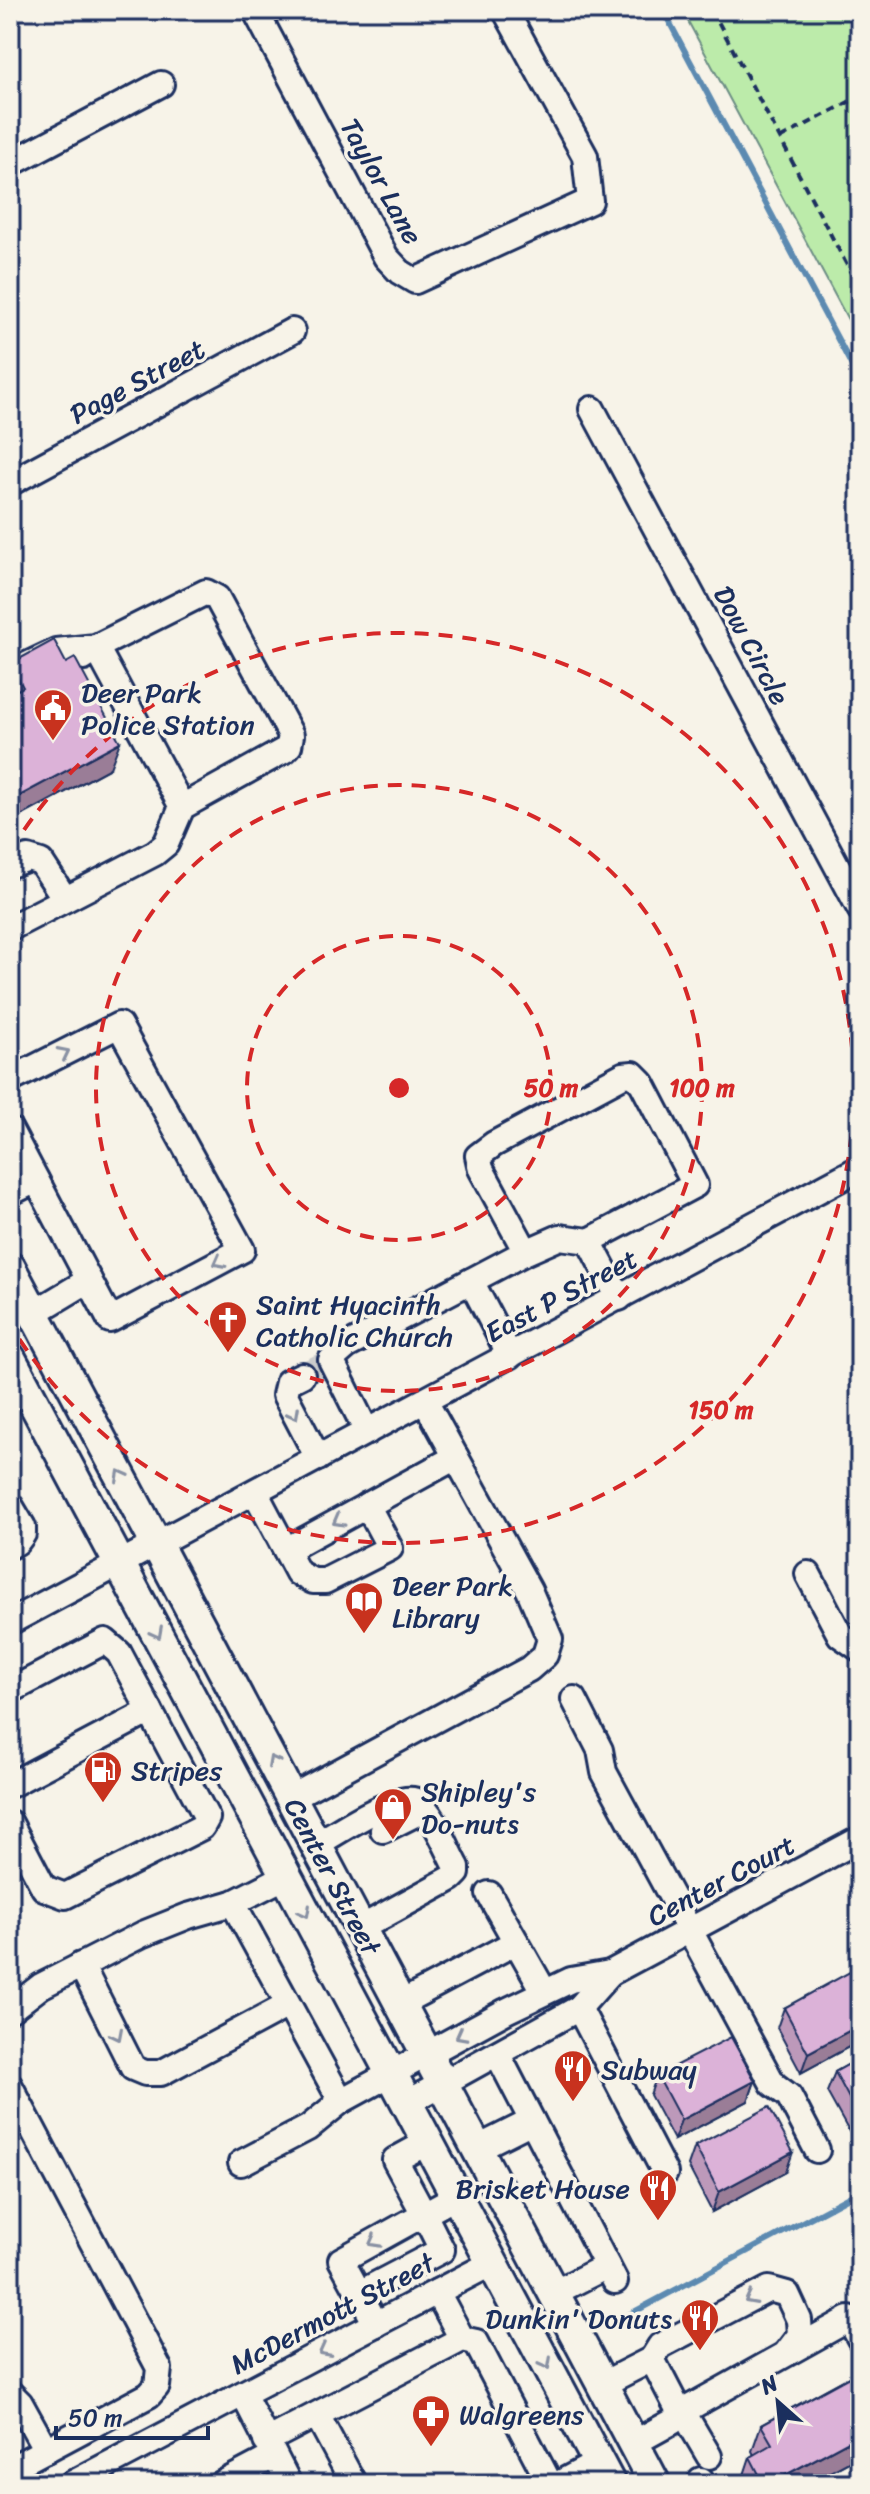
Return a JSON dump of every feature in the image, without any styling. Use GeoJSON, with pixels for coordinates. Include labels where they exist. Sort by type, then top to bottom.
{"type":"FeatureCollection","features":[{"type":"Feature","properties":{"kind":"main road","name":"Center Street"},"geometry":{"type":"LineString","coordinates":[[10,1268],[25,1314],[158,1544],[655,2484]]}},
{"type":"Feature","properties":{"kind":"main road","name":"Center Street"},"geometry":{"type":"LineString","coordinates":[[10,1358],[604,2473]]}},
{"type":"Feature","properties":{"kind":"main road"},"geometry":{"type":"LineString","coordinates":[[492,2263],[529,2244]]}},
{"type":"Feature","properties":{"kind":"street","name":"Taylor Lane"},"geometry":{"type":"LineString","coordinates":[[255,10],[386,257],[400,272],[415,281],[590,201],[585,156],[505,10]]}},
{"type":"Feature","properties":{"kind":"street"},"geometry":{"type":"LineString","coordinates":[[10,164],[161,84]]}},
{"type":"Feature","properties":{"kind":"street","name":"Page Street"},"geometry":{"type":"LineString","coordinates":[[10,483],[292,331]]}},
{"type":"Feature","properties":{"kind":"street","name":"Dow Circle"},"geometry":{"type":"LineString","coordinates":[[592,409],[860,909]]}},
{"type":"Feature","properties":{"kind":"street"},"geometry":{"type":"LineString","coordinates":[[10,928],[166,844],[182,807],[285,750],[291,741],[289,729],[215,594],[201,592],[96,647],[63,675]]}},
{"type":"Feature","properties":{"kind":"street"},"geometry":{"type":"LineString","coordinates":[[10,673],[56,651],[96,647]]}},
{"type":"Feature","properties":{"kind":"street"},"geometry":{"type":"LineString","coordinates":[[96,647],[182,807]]}},
{"type":"Feature","properties":{"kind":"street"},"geometry":{"type":"LineString","coordinates":[[10,865],[28,858],[41,862],[65,899]]}},
{"type":"Feature","properties":{"kind":"street"},"geometry":{"type":"LineString","coordinates":[[10,1080],[119,1025],[242,1250],[110,1320],[10,1130]]}},
{"type":"Feature","properties":{"kind":"street"},"geometry":{"type":"LineString","coordinates":[[367,1432],[327,1362],[347,1346],[526,1252],[560,1237],[589,1241],[695,1185],[642,1083],[633,1074],[623,1075],[494,1144],[478,1156],[481,1169],[526,1252]]}},
{"type":"Feature","properties":{"kind":"street","name":"East P Street"},"geometry":{"type":"LineString","coordinates":[[10,1622],[860,1168]]}},
{"type":"Feature","properties":{"kind":"street"},"geometry":{"type":"LineString","coordinates":[[10,1193],[36,1180]]}},
{"type":"Feature","properties":{"kind":"street"},"geometry":{"type":"LineString","coordinates":[[589,1241],[619,1298]]}},
{"type":"Feature","properties":{"kind":"street"},"geometry":{"type":"LineString","coordinates":[[25,1314],[89,1280]]}},
{"type":"Feature","properties":{"kind":"street"},"geometry":{"type":"LineString","coordinates":[[471,1281],[510,1356]]}},
{"type":"Feature","properties":{"kind":"street"},"geometry":{"type":"LineString","coordinates":[[302,1375],[288,1382],[285,1395],[318,1458]]}},
{"type":"Feature","properties":{"kind":"street"},"geometry":{"type":"LineString","coordinates":[[292,1797],[529,1669],[545,1655],[550,1639],[534,1602],[425,1401]]}},
{"type":"Feature","properties":{"kind":"street"},"geometry":{"type":"LineString","coordinates":[[286,1550],[456,1457]]}},
{"type":"Feature","properties":{"kind":"street"},"geometry":{"type":"LineString","coordinates":[[255,1492],[298,1573],[313,1581],[325,1581],[390,1548],[367,1505]]}},
{"type":"Feature","properties":{"kind":"street"},"geometry":{"type":"LineString","coordinates":[[10,1505],[23,1527],[23,1534],[10,1546]]}},
{"type":"Feature","properties":{"kind":"street"},"geometry":{"type":"LineString","coordinates":[[808,1574],[840,1635],[860,1649]]}},
{"type":"Feature","properties":{"kind":"street"},"geometry":{"type":"LineString","coordinates":[[10,1691],[105,1641],[119,1653],[207,1818],[202,1827],[65,1896],[44,1888],[10,1823]]}},
{"type":"Feature","properties":{"kind":"street"},"geometry":{"type":"LineString","coordinates":[[574,1699],[600,1750],[604,1772],[689,1930],[773,2084],[789,2096],[817,2150]]}},
{"type":"Feature","properties":{"kind":"street"},"geometry":{"type":"LineString","coordinates":[[10,1785],[150,1711]]}},
{"type":"Feature","properties":{"kind":"street"},"geometry":{"type":"LineString","coordinates":[[172,1753],[210,1733]]}},
{"type":"Feature","properties":{"kind":"street"},"geometry":{"type":"LineString","coordinates":[[317,1844],[369,1830],[391,1803],[407,1798],[417,1800],[425,1809],[457,1867],[457,1873],[361,1928]]}},
{"type":"Feature","properties":{"kind":"street","name":"Center Court"},"geometry":{"type":"LineString","coordinates":[[241,2163],[308,2128],[341,2101],[544,1991],[571,1980],[610,1973],[860,1839]]}},
{"type":"Feature","properties":{"kind":"street"},"geometry":{"type":"LineString","coordinates":[[10,2010],[41,1986],[143,1934],[233,1903],[286,1876]]}},
{"type":"Feature","properties":{"kind":"street"},"geometry":{"type":"LineString","coordinates":[[489,1894],[544,1991]]}},
{"type":"Feature","properties":{"kind":"street"},"geometry":{"type":"LineString","coordinates":[[233,1903],[341,2101]]}},
{"type":"Feature","properties":{"kind":"street"},"geometry":{"type":"LineString","coordinates":[[401,2003],[516,1942]]}},
{"type":"Feature","properties":{"kind":"street"},"geometry":{"type":"LineString","coordinates":[[81,1965],[133,2068],[145,2073],[161,2073],[288,2005]]}},
{"type":"Feature","properties":{"kind":"street","name":"Center Court"},"geometry":{"type":"LineString","coordinates":[[407,2103],[579,2008],[610,1973]]}},
{"type":"Feature","properties":{"kind":"street"},"geometry":{"type":"LineString","coordinates":[[579,2008],[665,2173]]}},
{"type":"Feature","properties":{"kind":"street"},"geometry":{"type":"LineString","coordinates":[[506,2011],[523,2041]]}},
{"type":"Feature","properties":{"kind":"street"},"geometry":{"type":"LineString","coordinates":[[498,2055],[611,2274],[554,2293]]}},
{"type":"Feature","properties":{"kind":"street"},"geometry":{"type":"LineString","coordinates":[[10,2086],[159,2368],[157,2386],[149,2395],[10,2469]]}},
{"type":"Feature","properties":{"kind":"street"},"geometry":{"type":"LineString","coordinates":[[478,2148],[532,2121]]}},
{"type":"Feature","properties":{"kind":"street"},"geometry":{"type":"LineString","coordinates":[[428,2142],[395,2160],[459,2280]]}},
{"type":"Feature","properties":{"kind":"street"},"geometry":{"type":"LineString","coordinates":[[376,2324],[341,2260],[457,2196]]}},
{"type":"Feature","properties":{"kind":"street"},"geometry":{"type":"LineString","coordinates":[[360,2293],[442,2250]]}},
{"type":"Feature","properties":{"kind":"street","name":"McDermott Street"},"geometry":{"type":"LineString","coordinates":[[71,2484],[492,2263]]}},
{"type":"Feature","properties":{"kind":"street"},"geometry":{"type":"LineString","coordinates":[[603,2384],[652,2359],[660,2346],[769,2289],[787,2294],[799,2320],[800,2335],[787,2352]]}},
{"type":"Feature","properties":{"kind":"street"},"geometry":{"type":"LineString","coordinates":[[437,2292],[471,2344],[550,2484]]}},
{"type":"Feature","properties":{"kind":"street"},"geometry":{"type":"LineString","coordinates":[[634,2443],[672,2422],[680,2413],[849,2319],[860,2339]]}},
{"type":"Feature","properties":{"kind":"street"},"geometry":{"type":"LineString","coordinates":[[221,2484],[270,2448],[471,2344]]}},
{"type":"Feature","properties":{"kind":"street"},"geometry":{"type":"LineString","coordinates":[[652,2359],[680,2413],[689,2422],[709,2456]]}},
{"type":"Feature","properties":{"kind":"street"},"geometry":{"type":"LineString","coordinates":[[10,2393],[20,2403],[46,2450]]}},
{"type":"Feature","properties":{"kind":"street"},"geometry":{"type":"LineString","coordinates":[[243,2394],[289,2484]]}},
{"type":"Feature","properties":{"kind":"street"},"geometry":{"type":"LineString","coordinates":[[321,2422],[354,2484]]}},
{"type":"Feature","properties":{"kind":"street"},"geometry":{"type":"LineString","coordinates":[[558,2484],[604,2473]]}},
{"type":"Feature","properties":{"kind":"path"},"geometry":{"type":"LineString","coordinates":[[712,10],[860,288]]}},
{"type":"Feature","properties":{"kind":"path"},"geometry":{"type":"LineString","coordinates":[[780,139],[860,96]]}},
{"type":"Feature","properties":{"kind":"green space"},"geometry":{"type":"Polygon","coordinates":[[[682,10],[860,10],[860,342],[682,10]]]}},
{"type":"Feature","properties":{"kind":"building","name":"Deer Park Police Station"},"geometry":{"type":"Polygon","coordinates":[[[54,640],[66,663],[75,658],[120,742],[10,801],[10,694],[23,687],[10,664],[54,640]]]}},
{"type":"Feature","properties":{"kind":"building"},"geometry":{"type":"Polygon","coordinates":[[[857,1968],[860,1973],[860,2025],[808,2053],[784,2008],[857,1968]]]}},
{"type":"Feature","properties":{"kind":"building"},"geometry":{"type":"Polygon","coordinates":[[[731,2037],[755,2081],[681,2120],[657,2075],[731,2037]]]}},
{"type":"Feature","properties":{"kind":"building"},"geometry":{"type":"Polygon","coordinates":[[[860,2058],[860,2117],[859,2117],[835,2072],[860,2058]]]}},
{"type":"Feature","properties":{"kind":"building"},"geometry":{"type":"Polygon","coordinates":[[[769,2107],[793,2152],[719,2192],[695,2146],[769,2107]]]}},
{"type":"Feature","properties":{"kind":"building"},"geometry":{"type":"Polygon","coordinates":[[[860,2371],[860,2435],[764,2484],[750,2457],[772,2444],[761,2425],[860,2371]]]}},
{"type":"Feature","properties":{"kind":"building"},"geometry":{"type":"Polygon","coordinates":[[[860,2466],[860,2484],[827,2484],[860,2466]]]}},
{"type":"Feature","properties":{"kind":"waterway"},"geometry":{"type":"LineString","coordinates":[[663,10],[860,381]]}},
{"type":"Feature","properties":{"kind":"waterway"},"geometry":{"type":"LineString","coordinates":[[606,2327],[860,2191]]}},
{"type":"Feature","properties":{"kind":"tunnel"},"geometry":{"type":"LineString","coordinates":[[302,1375],[324,1364]]}},
{"type":"Feature","properties":{"kind":"place","name":"Deer Park Police Station"},"geometry":{"type":"Point","coordinates":[53,742]}},
{"type":"Feature","properties":{"kind":"place","name":"Saint Hyacinth Catholic Church"},"geometry":{"type":"Point","coordinates":[228,1354]}},
{"type":"Feature","properties":{"kind":"place","name":"Deer Park Library"},"geometry":{"type":"Point","coordinates":[364,1635]}},
{"type":"Feature","properties":{"kind":"place","name":"Stripes"},"geometry":{"type":"Point","coordinates":[103,1804]}},
{"type":"Feature","properties":{"kind":"place","name":"Shipley's Do-nuts"},"geometry":{"type":"Point","coordinates":[393,1841]}},
{"type":"Feature","properties":{"kind":"place","name":"Subway"},"geometry":{"type":"Point","coordinates":[573,2103]}},
{"type":"Feature","properties":{"kind":"place","name":"Brisket House"},"geometry":{"type":"Point","coordinates":[658,2222]}},
{"type":"Feature","properties":{"kind":"place","name":"Dunkin' Donuts"},"geometry":{"type":"Point","coordinates":[700,2352]}},
{"type":"Feature","properties":{"kind":"place","name":"Walgreens"},"geometry":{"type":"Point","coordinates":[431,2448]}}]}
